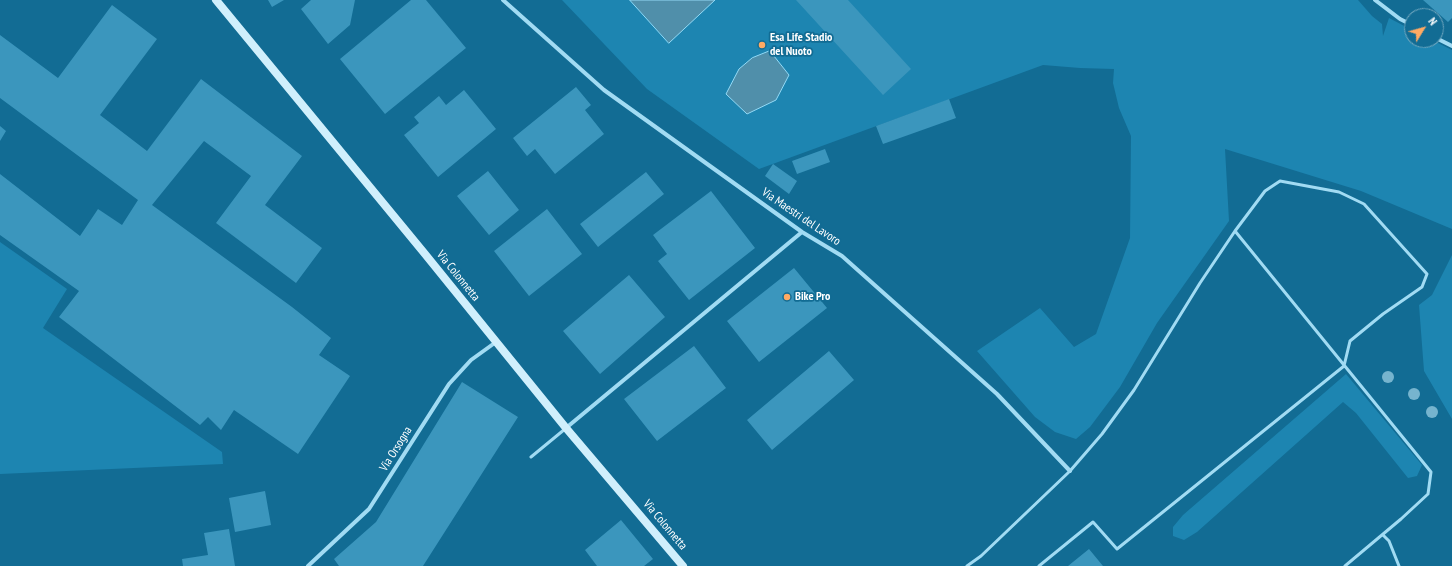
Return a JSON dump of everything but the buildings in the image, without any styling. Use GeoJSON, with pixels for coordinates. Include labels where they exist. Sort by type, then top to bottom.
{"type":"FeatureCollection","features":[{"type":"Feature","properties":{"kind":"main road","name":"Via Colonnetta"},"geometry":{"type":"LineString","coordinates":[[216,0],[566,428],[683,566]]}},
{"type":"Feature","properties":{"kind":"street","name":"Via Maestri del Lavoro"},"geometry":{"type":"LineString","coordinates":[[503,0],[604,90],[802,232],[842,256],[997,394],[1070,471]]}},
{"type":"Feature","properties":{"kind":"street"},"geometry":{"type":"LineString","coordinates":[[1375,0],[1404,21]]}},
{"type":"Feature","properties":{"kind":"street"},"geometry":{"type":"LineString","coordinates":[[566,428],[802,232]]}},
{"type":"Feature","properties":{"kind":"street","name":"Via Orsogna"},"geometry":{"type":"LineString","coordinates":[[308,566],[369,509],[449,384],[470,360],[497,342]]}},
{"type":"Feature","properties":{"kind":"lane"},"geometry":{"type":"LineString","coordinates":[[966,566],[981,556],[1070,471],[1102,434],[1134,390],[1234,231],[1265,191],[1280,181],[1339,192],[1364,204],[1427,274],[1422,287],[1382,314],[1350,341],[1344,366],[1117,549],[1093,522],[1039,566]]}},
{"type":"Feature","properties":{"kind":"lane"},"geometry":{"type":"LineString","coordinates":[[1234,231],[1431,472],[1428,494],[1345,566]]}},
{"type":"Feature","properties":{"kind":"lane"},"geometry":{"type":"LineString","coordinates":[[531,457],[566,428]]}},
{"type":"Feature","properties":{"kind":"lane"},"geometry":{"type":"LineString","coordinates":[[1382,534],[1389,541],[1399,566]]}},
{"type":"Feature","properties":{"kind":"shaded area"},"geometry":{"type":"Polygon","coordinates":[[[562,0],[1358,0],[1372,16],[1382,24],[1383,36],[1389,18],[1404,26],[1404,48],[1444,48],[1444,46],[1452,50],[1452,229],[1361,191],[1225,149],[1229,221],[1157,323],[1120,387],[1090,427],[1076,439],[1055,432],[1035,417],[977,351],[1040,308],[1074,347],[1096,334],[1130,238],[1131,136],[1119,108],[1113,83],[1114,69],[1043,65],[759,169],[647,89],[562,0]]]}},
{"type":"Feature","properties":{"kind":"shaded area"},"geometry":{"type":"Polygon","coordinates":[[[630,0],[715,0],[669,43],[630,0]]]}},
{"type":"Feature","properties":{"kind":"shaded area"},"geometry":{"type":"Polygon","coordinates":[[[770,51],[789,75],[776,100],[747,114],[726,94],[739,69],[752,58],[770,51]]]}},
{"type":"Feature","properties":{"kind":"shaded area"},"geometry":{"type":"Polygon","coordinates":[[[0,242],[67,289],[43,328],[222,452],[223,464],[0,474],[0,242]]]}},
{"type":"Feature","properties":{"kind":"shaded area"},"geometry":{"type":"Polygon","coordinates":[[[1452,255],[1452,419],[1424,371],[1419,305],[1432,295],[1452,255]]]}},
{"type":"Feature","properties":{"kind":"shaded area"},"geometry":{"type":"Polygon","coordinates":[[[1346,374],[1422,465],[1417,476],[1408,478],[1356,413],[1343,402],[1197,532],[1184,540],[1173,536],[1173,527],[1183,515],[1346,374]]]}},
{"type":"Feature","properties":{"kind":"place","name":"Esa Life Stadio del Nuoto"},"geometry":{"type":"Point","coordinates":[762,45]}},
{"type":"Feature","properties":{"kind":"place","name":"Bike Pro"},"geometry":{"type":"Point","coordinates":[787,297]}}]}
